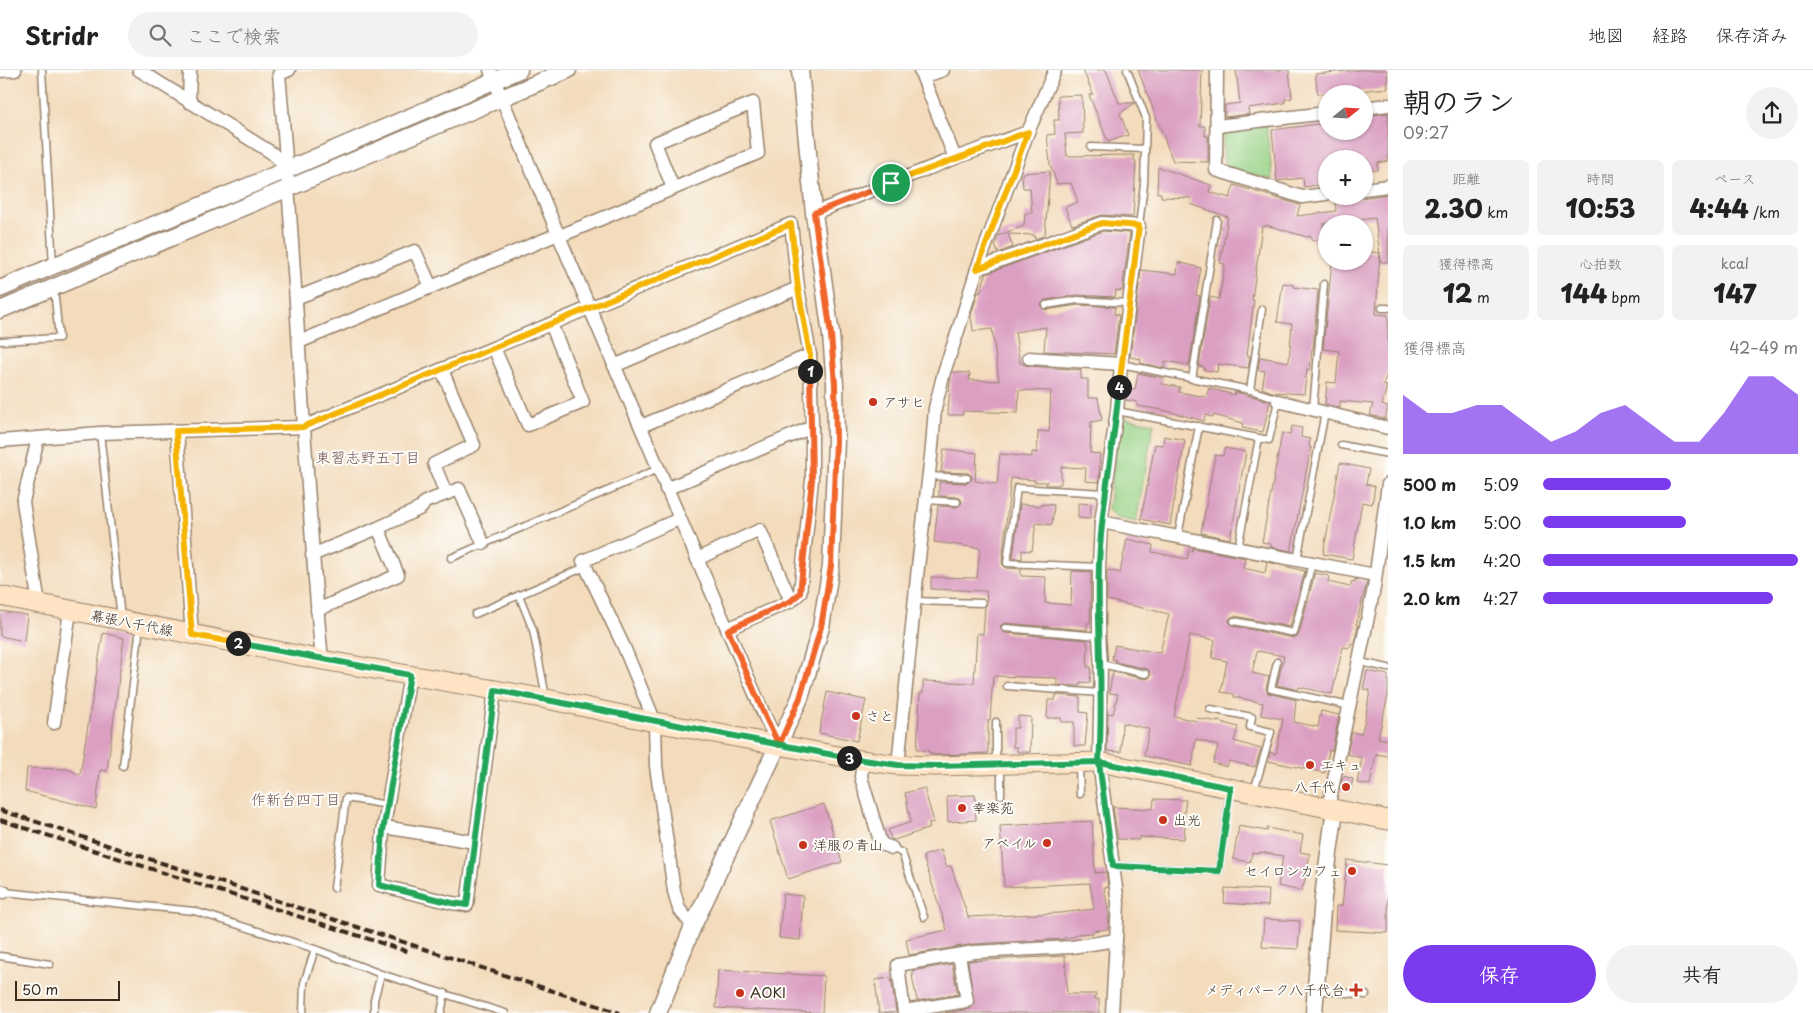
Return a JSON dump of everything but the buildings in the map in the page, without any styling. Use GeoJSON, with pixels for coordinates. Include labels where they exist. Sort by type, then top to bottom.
{"type":"FeatureCollection","features":[{"type":"Feature","properties":{"kind":"main road","name":"幕張八千代線"},"geometry":{"type":"LineString","coordinates":[[0,596],[322,660],[547,699],[655,722],[863,760],[898,765],[936,766],[1099,762],[1388,820]]}},
{"type":"Feature","properties":{"kind":"street"},"geometry":{"type":"LineString","coordinates":[[0,71],[15,70]]}},
{"type":"Feature","properties":{"kind":"street"},"geometry":{"type":"LineString","coordinates":[[139,70],[272,153],[288,169]]}},
{"type":"Feature","properties":{"kind":"street"},"geometry":{"type":"LineString","coordinates":[[190,70],[190,102]]}},
{"type":"Feature","properties":{"kind":"street"},"geometry":{"type":"LineString","coordinates":[[288,70],[279,74],[288,169],[312,555],[322,660]]}},
{"type":"Feature","properties":{"kind":"street"},"geometry":{"type":"LineString","coordinates":[[0,289],[288,169],[493,75],[519,70]]}},
{"type":"Feature","properties":{"kind":"street"},"geometry":{"type":"LineString","coordinates":[[0,310],[568,70]]}},
{"type":"Feature","properties":{"kind":"street"},"geometry":{"type":"LineString","coordinates":[[658,1013],[693,926],[800,698],[821,627],[831,566],[835,467],[835,384],[831,335],[814,213],[800,70]]}},
{"type":"Feature","properties":{"kind":"street"},"geometry":{"type":"LineString","coordinates":[[943,70],[922,73],[955,158]]}},
{"type":"Feature","properties":{"kind":"street"},"geometry":{"type":"LineString","coordinates":[[898,765],[935,408],[944,372],[977,269],[1028,132],[1055,70]]}},
{"type":"Feature","properties":{"kind":"street"},"geometry":{"type":"LineString","coordinates":[[1217,70],[1216,170],[1302,197],[1318,195]]}},
{"type":"Feature","properties":{"kind":"street"},"geometry":{"type":"LineString","coordinates":[[493,75],[666,489],[779,745]]}},
{"type":"Feature","properties":{"kind":"street"},"geometry":{"type":"LineString","coordinates":[[299,342],[758,153],[753,103],[655,143],[672,188]]}},
{"type":"Feature","properties":{"kind":"street"},"geometry":{"type":"LineString","coordinates":[[1373,107],[1388,105]]}},
{"type":"Feature","properties":{"kind":"street"},"geometry":{"type":"LineString","coordinates":[[1217,126],[1318,114]]}},
{"type":"Feature","properties":{"kind":"street"},"geometry":{"type":"LineString","coordinates":[[814,213],[955,158],[1028,132]]}},
{"type":"Feature","properties":{"kind":"street"},"geometry":{"type":"LineString","coordinates":[[1373,188],[1388,186]]}},
{"type":"Feature","properties":{"kind":"street"},"geometry":{"type":"LineString","coordinates":[[977,269],[1102,223],[1139,226],[1121,364],[1117,411],[1101,522],[1099,567],[1101,664],[1099,762],[1118,903],[1112,1013]]}},
{"type":"Feature","properties":{"kind":"street"},"geometry":{"type":"LineString","coordinates":[[0,441],[100,433],[303,427],[791,224],[798,288],[810,355],[812,427],[812,480],[800,593],[791,601],[728,630]]}},
{"type":"Feature","properties":{"kind":"street"},"geometry":{"type":"LineString","coordinates":[[296,298],[415,251],[431,287]]}},
{"type":"Feature","properties":{"kind":"street"},"geometry":{"type":"LineString","coordinates":[[614,366],[798,288]]}},
{"type":"Feature","properties":{"kind":"street"},"geometry":{"type":"LineString","coordinates":[[494,348],[528,425],[583,402],[551,324]]}},
{"type":"Feature","properties":{"kind":"street"},"geometry":{"type":"LineString","coordinates":[[640,426],[810,355]]}},
{"type":"Feature","properties":{"kind":"street"},"geometry":{"type":"LineString","coordinates":[[1029,358],[1121,364]]}},
{"type":"Feature","properties":{"kind":"street"},"geometry":{"type":"LineString","coordinates":[[442,370],[474,445],[434,464],[446,494]]}},
{"type":"Feature","properties":{"kind":"street"},"geometry":{"type":"LineString","coordinates":[[1278,401],[1388,428]]}},
{"type":"Feature","properties":{"kind":"street"},"geometry":{"type":"LineString","coordinates":[[666,489],[812,427]]}},
{"type":"Feature","properties":{"kind":"street"},"geometry":{"type":"LineString","coordinates":[[176,431],[192,635]]}},
{"type":"Feature","properties":{"kind":"street"},"geometry":{"type":"LineString","coordinates":[[38,438],[23,502],[39,604]]}},
{"type":"Feature","properties":{"kind":"street"},"geometry":{"type":"LineString","coordinates":[[1314,1013],[1332,808],[1350,706],[1360,662],[1388,484]]}},
{"type":"Feature","properties":{"kind":"street"},"geometry":{"type":"LineString","coordinates":[[312,555],[421,508],[425,502],[460,489],[483,543]]}},
{"type":"Feature","properties":{"kind":"street"},"geometry":{"type":"LineString","coordinates":[[679,519],[583,561],[624,647],[655,722],[656,766],[674,891],[679,909],[693,926]]}},
{"type":"Feature","properties":{"kind":"street"},"geometry":{"type":"LineString","coordinates":[[1101,522],[1375,575]]}},
{"type":"Feature","properties":{"kind":"street"},"geometry":{"type":"LineString","coordinates":[[317,610],[398,575],[378,528]]}},
{"type":"Feature","properties":{"kind":"street"},"geometry":{"type":"LineString","coordinates":[[697,559],[760,530],[791,601]]}},
{"type":"Feature","properties":{"kind":"street"},"geometry":{"type":"LineString","coordinates":[[54,723],[70,611]]}},
{"type":"Feature","properties":{"kind":"street"},"geometry":{"type":"LineString","coordinates":[[410,675],[384,827],[379,885],[452,903],[467,905],[495,690]]}},
{"type":"Feature","properties":{"kind":"street"},"geometry":{"type":"LineString","coordinates":[[863,760],[862,777],[881,844],[892,848]]}},
{"type":"Feature","properties":{"kind":"street"},"geometry":{"type":"LineString","coordinates":[[384,827],[475,842]]}},
{"type":"Feature","properties":{"kind":"street"},"geometry":{"type":"LineString","coordinates":[[959,954],[967,1001],[904,1012],[898,966],[959,954],[974,952],[1072,947],[1116,940]]}},
{"type":"Feature","properties":{"kind":"lane"},"geometry":{"type":"LineString","coordinates":[[42,70],[53,266]]}},
{"type":"Feature","properties":{"kind":"lane"},"geometry":{"type":"LineString","coordinates":[[1127,70],[1146,118],[1139,226]]}},
{"type":"Feature","properties":{"kind":"lane"},"geometry":{"type":"LineString","coordinates":[[1091,147],[1145,149]]}},
{"type":"Feature","properties":{"kind":"lane"},"geometry":{"type":"LineString","coordinates":[[1192,379],[1217,220]]}},
{"type":"Feature","properties":{"kind":"lane"},"geometry":{"type":"LineString","coordinates":[[1297,560],[1319,411],[1324,284]]}},
{"type":"Feature","properties":{"kind":"lane"},"geometry":{"type":"LineString","coordinates":[[0,340],[59,338],[54,287]]}},
{"type":"Feature","properties":{"kind":"lane"},"geometry":{"type":"LineString","coordinates":[[1046,305],[1078,300],[1129,303]]}},
{"type":"Feature","properties":{"kind":"lane"},"geometry":{"type":"LineString","coordinates":[[1250,390],[1262,309]]}},
{"type":"Feature","properties":{"kind":"lane"},"geometry":{"type":"LineString","coordinates":[[1117,411],[1269,440],[1278,401],[1276,398],[1250,390],[1121,364]]}},
{"type":"Feature","properties":{"kind":"lane"},"geometry":{"type":"LineString","coordinates":[[1178,536],[1199,426]]}},
{"type":"Feature","properties":{"kind":"lane"},"geometry":{"type":"LineString","coordinates":[[100,433],[121,620]]}},
{"type":"Feature","properties":{"kind":"lane"},"geometry":{"type":"LineString","coordinates":[[1238,548],[1259,438]]}},
{"type":"Feature","properties":{"kind":"lane"},"geometry":{"type":"LineString","coordinates":[[1341,445],[1388,454]]}},
{"type":"Feature","properties":{"kind":"lane"},"geometry":{"type":"LineString","coordinates":[[451,558],[658,469]]}},
{"type":"Feature","properties":{"kind":"lane"},"geometry":{"type":"LineString","coordinates":[[929,476],[967,478]]}},
{"type":"Feature","properties":{"kind":"lane"},"geometry":{"type":"LineString","coordinates":[[1099,567],[1008,563],[1017,488],[1105,493]]}},
{"type":"Feature","properties":{"kind":"lane"},"geometry":{"type":"LineString","coordinates":[[926,500],[957,502]]}},
{"type":"Feature","properties":{"kind":"lane"},"geometry":{"type":"LineString","coordinates":[[1234,621],[1294,633],[1312,563]]}},
{"type":"Feature","properties":{"kind":"lane"},"geometry":{"type":"LineString","coordinates":[[475,614],[585,567]]}},
{"type":"Feature","properties":{"kind":"lane"},"geometry":{"type":"LineString","coordinates":[[519,595],[533,630],[547,699]]}},
{"type":"Feature","properties":{"kind":"lane"},"geometry":{"type":"LineString","coordinates":[[914,602],[982,603]]}},
{"type":"Feature","properties":{"kind":"lane"},"geometry":{"type":"LineString","coordinates":[[123,766],[140,625]]}},
{"type":"Feature","properties":{"kind":"lane"},"geometry":{"type":"LineString","coordinates":[[1005,628],[1099,636]]}},
{"type":"Feature","properties":{"kind":"lane"},"geometry":{"type":"LineString","coordinates":[[1277,662],[1271,689],[1350,706]]}},
{"type":"Feature","properties":{"kind":"lane"},"geometry":{"type":"LineString","coordinates":[[1360,662],[1388,668]]}},
{"type":"Feature","properties":{"kind":"lane"},"geometry":{"type":"LineString","coordinates":[[1101,664],[1146,674]]}},
{"type":"Feature","properties":{"kind":"lane"},"geometry":{"type":"LineString","coordinates":[[1007,686],[1100,693]]}},
{"type":"Feature","properties":{"kind":"lane"},"geometry":{"type":"LineString","coordinates":[[1210,709],[1252,717],[1250,727],[1271,732],[1254,792]]}},
{"type":"Feature","properties":{"kind":"lane"},"geometry":{"type":"LineString","coordinates":[[996,722],[1001,795]]}},
{"type":"Feature","properties":{"kind":"lane"},"geometry":{"type":"LineString","coordinates":[[1079,762],[1080,794]]}},
{"type":"Feature","properties":{"kind":"lane"},"geometry":{"type":"LineString","coordinates":[[1113,866],[1219,871],[1231,788]]}},
{"type":"Feature","properties":{"kind":"lane"},"geometry":{"type":"LineString","coordinates":[[334,888],[346,798],[388,804]]}},
{"type":"Feature","properties":{"kind":"lane"},"geometry":{"type":"LineString","coordinates":[[892,848],[902,853],[924,917]]}},
{"type":"Feature","properties":{"kind":"lane"},"geometry":{"type":"LineString","coordinates":[[2,891],[194,911],[315,949],[380,974],[505,1013]]}},
{"type":"Feature","properties":{"kind":"lane"},"geometry":{"type":"LineString","coordinates":[[303,1013],[304,984],[315,949]]}},
{"type":"Feature","properties":{"kind":"lane"},"geometry":{"type":"LineString","coordinates":[[0,956],[50,964]]}},
{"type":"Feature","properties":{"kind":"lane"},"geometry":{"type":"LineString","coordinates":[[374,1013],[374,1000],[380,974]]}},
{"type":"Feature","properties":{"kind":"lane"},"geometry":{"type":"LineString","coordinates":[[1316,989],[1366,995]]}},
{"type":"Feature","properties":{"kind":"lane"},"geometry":{"type":"LineString","coordinates":[[441,1013],[445,993]]}},
{"type":"Feature","properties":{"kind":"green space"},"geometry":{"type":"Polygon","coordinates":[[[1266,125],[1273,180],[1227,167],[1224,162],[1223,133],[1227,130],[1266,125]]]}},
{"type":"Feature","properties":{"kind":"green space"},"geometry":{"type":"Polygon","coordinates":[[[1120,417],[1154,423],[1136,522],[1116,518],[1108,510],[1120,417]]]}},
{"type":"Feature","properties":{"kind":"railway"},"geometry":{"type":"LineString","coordinates":[[0,810],[620,1013]]}},
{"type":"Feature","properties":{"kind":"railway"},"geometry":{"type":"LineString","coordinates":[[0,820],[409,952]]}},
{"type":"Feature","properties":{"kind":"place","name":"アサヒ"},"geometry":{"type":"Point","coordinates":[873,402]}},
{"type":"Feature","properties":{"kind":"place","name":"さと"},"geometry":{"type":"Point","coordinates":[856,716]}},
{"type":"Feature","properties":{"kind":"place","name":"エキュ"},"geometry":{"type":"Point","coordinates":[1310,765]}},
{"type":"Feature","properties":{"kind":"place","name":"八千代"},"geometry":{"type":"Point","coordinates":[1346,787]}},
{"type":"Feature","properties":{"kind":"place","name":"幸楽苑"},"geometry":{"type":"Point","coordinates":[962,808]}},
{"type":"Feature","properties":{"kind":"place","name":"出光"},"geometry":{"type":"Point","coordinates":[1163,820]}},
{"type":"Feature","properties":{"kind":"place","name":"アベイル"},"geometry":{"type":"Point","coordinates":[1047,843]}},
{"type":"Feature","properties":{"kind":"place","name":"洋服の青山"},"geometry":{"type":"Point","coordinates":[803,845]}},
{"type":"Feature","properties":{"kind":"place","name":"セイロンカフェ"},"geometry":{"type":"Point","coordinates":[1352,871]}},
{"type":"Feature","properties":{"kind":"place","name":"メディパーク八千代台"},"geometry":{"type":"Point","coordinates":[1356,990]}},
{"type":"Feature","properties":{"kind":"place","name":"AOKI"},"geometry":{"type":"Point","coordinates":[740,993]}},
{"type":"Feature","properties":{"kind":"district","name":"東習志野五丁目"},"geometry":{"type":"Point","coordinates":[368,458]}},
{"type":"Feature","properties":{"kind":"district","name":"作新台四丁目"},"geometry":{"type":"Point","coordinates":[296,800]}},
{"type":"Feature","properties":{"kind":"route"},"geometry":{"type":"LineString","coordinates":[[891,183],[814,213],[831,335],[835,384],[836,440],[831,566],[821,627],[800,698],[779,745],[766,718],[728,630],[791,601],[800,593],[812,480],[812,421],[810,355],[798,288],[791,224],[303,427],[176,431],[192,635],[410,675],[383,831],[379,885],[467,905],[495,690],[655,722],[701,730],[860,760],[898,765],[936,766],[1099,762],[1113,866],[1219,871],[1231,788],[1099,762],[1101,717],[1099,636],[1101,522],[1117,411],[1121,364],[1139,226],[1102,223],[977,269],[1028,132],[891,183]]}}]}
